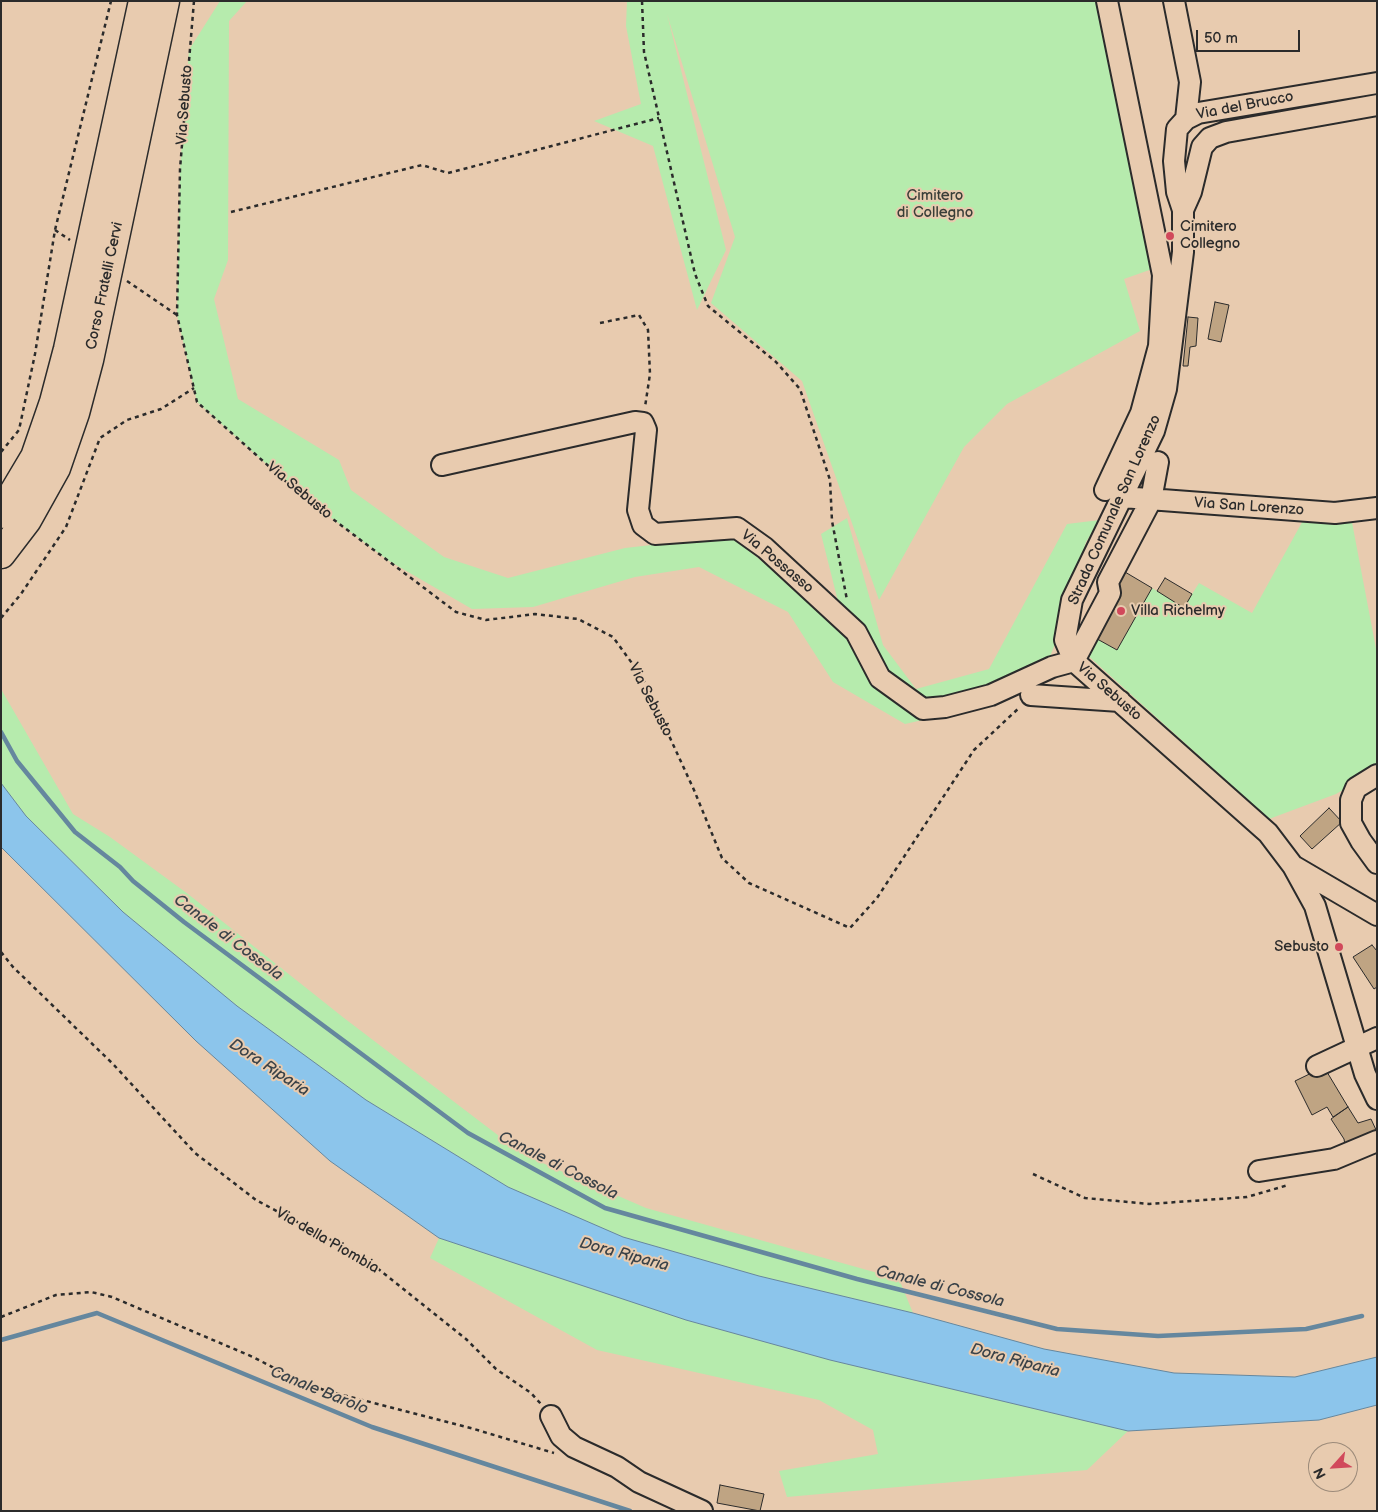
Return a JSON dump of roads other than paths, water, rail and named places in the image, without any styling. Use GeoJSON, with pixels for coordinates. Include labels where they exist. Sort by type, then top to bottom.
{"type":"FeatureCollection","features":[{"type":"Feature","properties":{"kind":"highway","name":"Corso Fratelli Cervi"},"geometry":{"type":"LineString","coordinates":[[1,514],[35,457],[54,402],[68,349],[125,74],[143,1]]}},
{"type":"Feature","properties":{"kind":"highway","name":"Corso Fratelli Cervi"},"geometry":{"type":"LineString","coordinates":[[1,554],[27,520],[56,468],[75,413],[89,360],[165,1]]}},
{"type":"Feature","properties":{"kind":"street"},"geometry":{"type":"LineString","coordinates":[[1107,1],[1163,275],[1159,346],[1141,414],[1113,494]]}},
{"type":"Feature","properties":{"kind":"street"},"geometry":{"type":"LineString","coordinates":[[1174,1],[1190,82],[1186,119]]}},
{"type":"Feature","properties":{"kind":"street","name":"Via del Brucco"},"geometry":{"type":"LineString","coordinates":[[1182,210],[1177,192],[1174,161],[1177,129],[1186,119],[1198,113],[1377,83]]}},
{"type":"Feature","properties":{"kind":"street","name":"Via del Brucco"},"geometry":{"type":"LineString","coordinates":[[1182,210],[1191,192],[1202,147],[1210,138],[1232,131],[1377,105]]}},
{"type":"Feature","properties":{"kind":"street","name":"Strada Comunale San Lorenzo"},"geometry":{"type":"LineString","coordinates":[[1074,661],[1065,640],[1072,600],[1113,494],[1154,431],[1166,389],[1183,252],[1182,210]]}},
{"type":"Feature","properties":{"kind":"street","name":"Via Possasso"},"geometry":{"type":"LineString","coordinates":[[442,465],[635,422],[642,423],[646,430],[638,510],[643,525],[655,534],[737,528],[765,548],[856,632],[880,678],[923,709],[945,707],[991,695],[1052,667],[1074,661]]}},
{"type":"Feature","properties":{"kind":"street"},"geometry":{"type":"LineString","coordinates":[[1074,661],[1110,593],[1108,582],[1152,500],[1158,462]]}},
{"type":"Feature","properties":{"kind":"street","name":"Via San Lorenzo"},"geometry":{"type":"LineString","coordinates":[[1113,494],[1152,500],[1335,513],[1377,508]]}},
{"type":"Feature","properties":{"kind":"street","name":"Via Sebusto"},"geometry":{"type":"LineString","coordinates":[[1074,661],[1268,833],[1293,866],[1315,906],[1365,1074],[1377,1099]]}},
{"type":"Feature","properties":{"kind":"street"},"geometry":{"type":"LineString","coordinates":[[1031,695],[1120,701]]}},
{"type":"Feature","properties":{"kind":"street"},"geometry":{"type":"LineString","coordinates":[[1377,775],[1356,788],[1351,800],[1351,823],[1377,863]]}},
{"type":"Feature","properties":{"kind":"street","name":"Via Sebusto"},"geometry":{"type":"LineString","coordinates":[[1293,866],[1377,915]]}},
{"type":"Feature","properties":{"kind":"street"},"geometry":{"type":"LineString","coordinates":[[1317,1066],[1377,1038]]}},
{"type":"Feature","properties":{"kind":"street"},"geometry":{"type":"LineString","coordinates":[[1260,1171],[1334,1159],[1377,1141]]}},
{"type":"Feature","properties":{"kind":"street"},"geometry":{"type":"LineString","coordinates":[[551,1416],[561,1436],[574,1447],[617,1467],[638,1482],[702,1511]]}},
{"type":"Feature","properties":{"kind":"water","name":"Dora Riparia"},"geometry":{"type":"Polygon","coordinates":[[[1,783],[26,816],[123,912],[237,1006],[366,1100],[508,1187],[623,1237],[759,1276],[913,1313],[1044,1349],[1174,1373],[1295,1377],[1377,1357],[1377,1405],[1319,1420],[1128,1431],[830,1360],[686,1320],[439,1238],[330,1161],[196,1041],[1,847],[1,783]]]}},
{"type":"Feature","properties":{"kind":"waterway","name":"Canale di Cossola"},"geometry":{"type":"LineString","coordinates":[[1,732],[17,761],[75,832],[120,867],[133,881],[184,922],[468,1133],[605,1208],[857,1279],[1057,1329],[1158,1336],[1306,1329],[1362,1316]]}},
{"type":"Feature","properties":{"kind":"waterway","name":"Canale Barolo"},"geometry":{"type":"LineString","coordinates":[[1,1340],[97,1313],[372,1427],[630,1511]]}},
{"type":"Feature","properties":{"kind":"place","name":"Cimitero Collegno"},"geometry":{"type":"Point","coordinates":[1170,236]}},
{"type":"Feature","properties":{"kind":"place","name":"Villa Richelmy"},"geometry":{"type":"Point","coordinates":[1121,611]}},
{"type":"Feature","properties":{"kind":"place","name":"Sebusto"},"geometry":{"type":"Point","coordinates":[1339,947]}},
{"type":"Feature","properties":{"kind":"park label","name":"Cimitero di Collegno"},"geometry":{"type":"Point","coordinates":[935,204]}}]}
